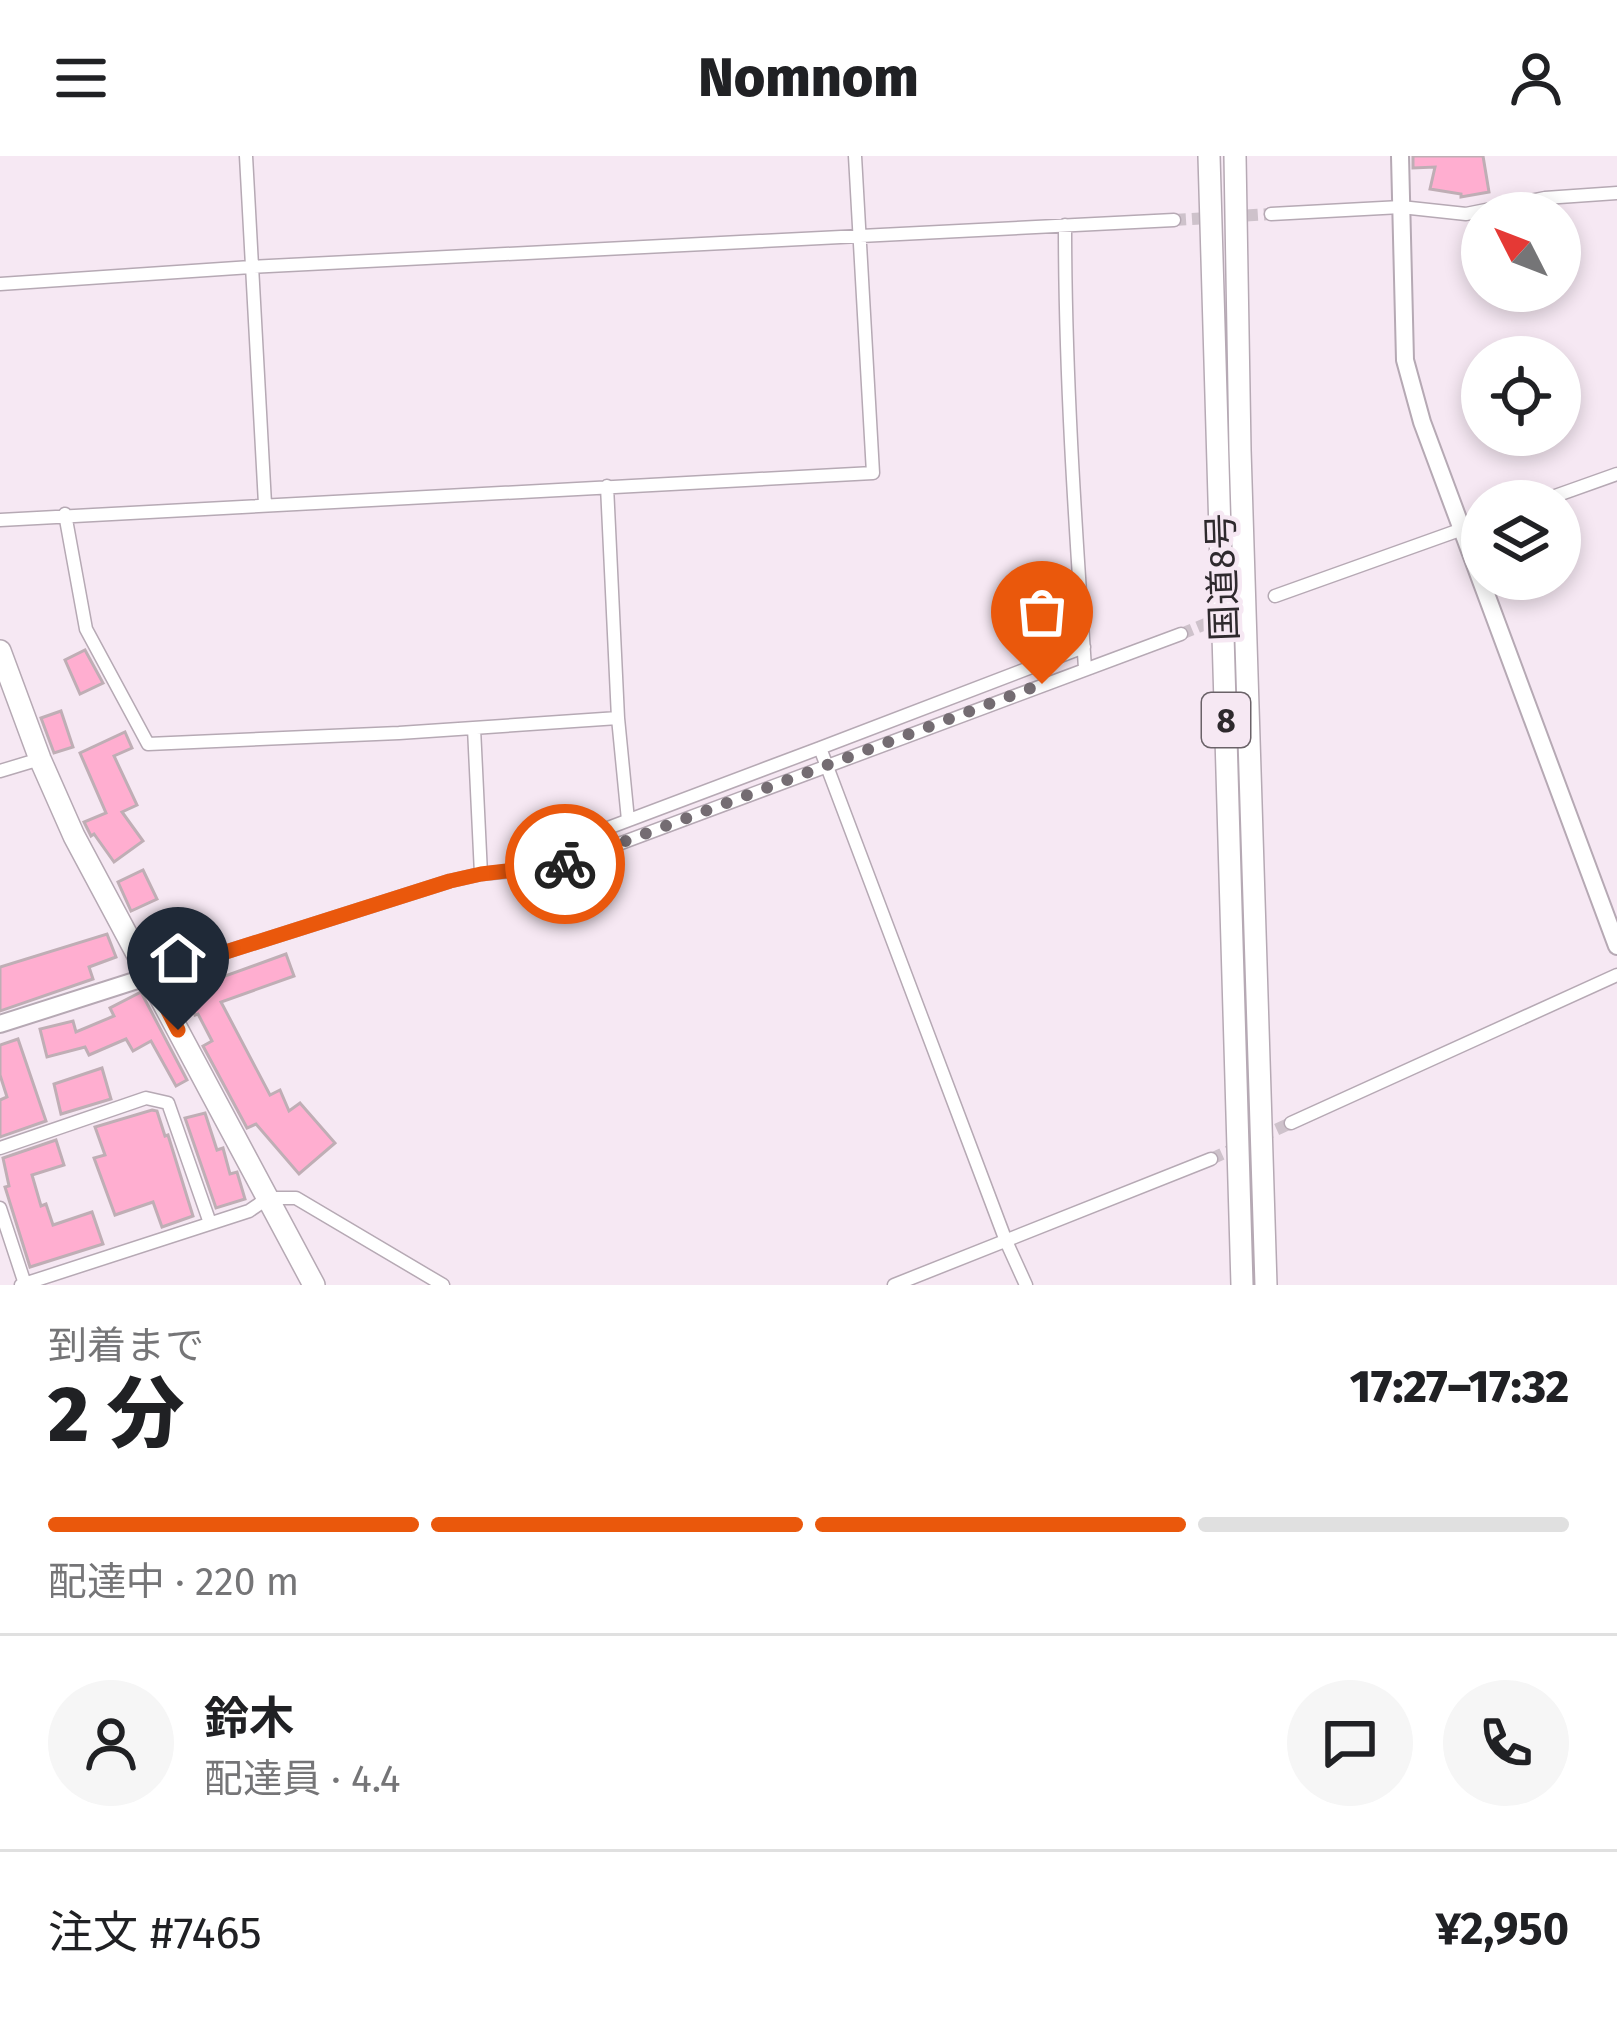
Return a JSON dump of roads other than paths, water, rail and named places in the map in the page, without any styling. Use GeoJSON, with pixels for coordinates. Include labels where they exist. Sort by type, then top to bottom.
{"type":"FeatureCollection","features":[{"type":"Feature","properties":{"kind":"main road","name":"国道8号"},"geometry":{"type":"LineString","coordinates":[[1209,156],[1242,1285]]}},
{"type":"Feature","properties":{"kind":"main road","name":"国道8号"},"geometry":{"type":"LineString","coordinates":[[1235,156],[1266,1285]]}},
{"type":"Feature","properties":{"kind":"main road"},"geometry":{"type":"LineString","coordinates":[[0,651],[74,836],[314,1285]]}},
{"type":"Feature","properties":{"kind":"street"},"geometry":{"type":"LineString","coordinates":[[246,156],[265,504]]}},
{"type":"Feature","properties":{"kind":"street"},"geometry":{"type":"LineString","coordinates":[[0,520],[873,472],[855,156]]}},
{"type":"Feature","properties":{"kind":"street"},"geometry":{"type":"LineString","coordinates":[[1275,596],[1461,530],[1422,422],[1406,361],[1400,156]]}},
{"type":"Feature","properties":{"kind":"street"},"geometry":{"type":"LineString","coordinates":[[1270,214],[1401,207],[1466,214],[1545,198],[1617,193]]}},
{"type":"Feature","properties":{"kind":"street"},"geometry":{"type":"LineString","coordinates":[[0,284],[1174,220]]}},
{"type":"Feature","properties":{"kind":"street"},"geometry":{"type":"LineString","coordinates":[[1065,225],[1066,339],[1085,668]]}},
{"type":"Feature","properties":{"kind":"street"},"geometry":{"type":"LineString","coordinates":[[1581,487],[1617,474]]}},
{"type":"Feature","properties":{"kind":"street"},"geometry":{"type":"LineString","coordinates":[[607,486],[628,820]]}},
{"type":"Feature","properties":{"kind":"street"},"geometry":{"type":"LineString","coordinates":[[65,514],[86,629],[148,744],[618,718]]}},
{"type":"Feature","properties":{"kind":"street"},"geometry":{"type":"LineString","coordinates":[[1487,600],[1617,946]]}},
{"type":"Feature","properties":{"kind":"street"},"geometry":{"type":"LineString","coordinates":[[0,1024],[481,874],[557,867],[1181,634]]}},
{"type":"Feature","properties":{"kind":"street"},"geometry":{"type":"LineString","coordinates":[[516,872],[519,864],[532,857],[1084,647]]}},
{"type":"Feature","properties":{"kind":"street"},"geometry":{"type":"LineString","coordinates":[[474,728],[481,874]]}},
{"type":"Feature","properties":{"kind":"street"},"geometry":{"type":"LineString","coordinates":[[820,748],[1026,1285]]}},
{"type":"Feature","properties":{"kind":"street"},"geometry":{"type":"LineString","coordinates":[[0,771],[40,759]]}},
{"type":"Feature","properties":{"kind":"street"},"geometry":{"type":"LineString","coordinates":[[1291,1123],[1617,975]]}},
{"type":"Feature","properties":{"kind":"street"},"geometry":{"type":"LineString","coordinates":[[0,1148],[146,1098],[167,1102],[210,1223]]}},
{"type":"Feature","properties":{"kind":"street"},"geometry":{"type":"LineString","coordinates":[[894,1285],[1211,1159]]}},
{"type":"Feature","properties":{"kind":"street"},"geometry":{"type":"LineString","coordinates":[[0,1208],[23,1284],[249,1211],[268,1198],[296,1198],[443,1285]]}},
{"type":"Feature","properties":{"kind":"tunnel"},"geometry":{"type":"LineString","coordinates":[[1174,220],[1271,214]]}},
{"type":"Feature","properties":{"kind":"tunnel"},"geometry":{"type":"LineString","coordinates":[[1181,634],[1225,616]]}},
{"type":"Feature","properties":{"kind":"tunnel"},"geometry":{"type":"LineString","coordinates":[[1211,1159],[1291,1123]]}}]}
